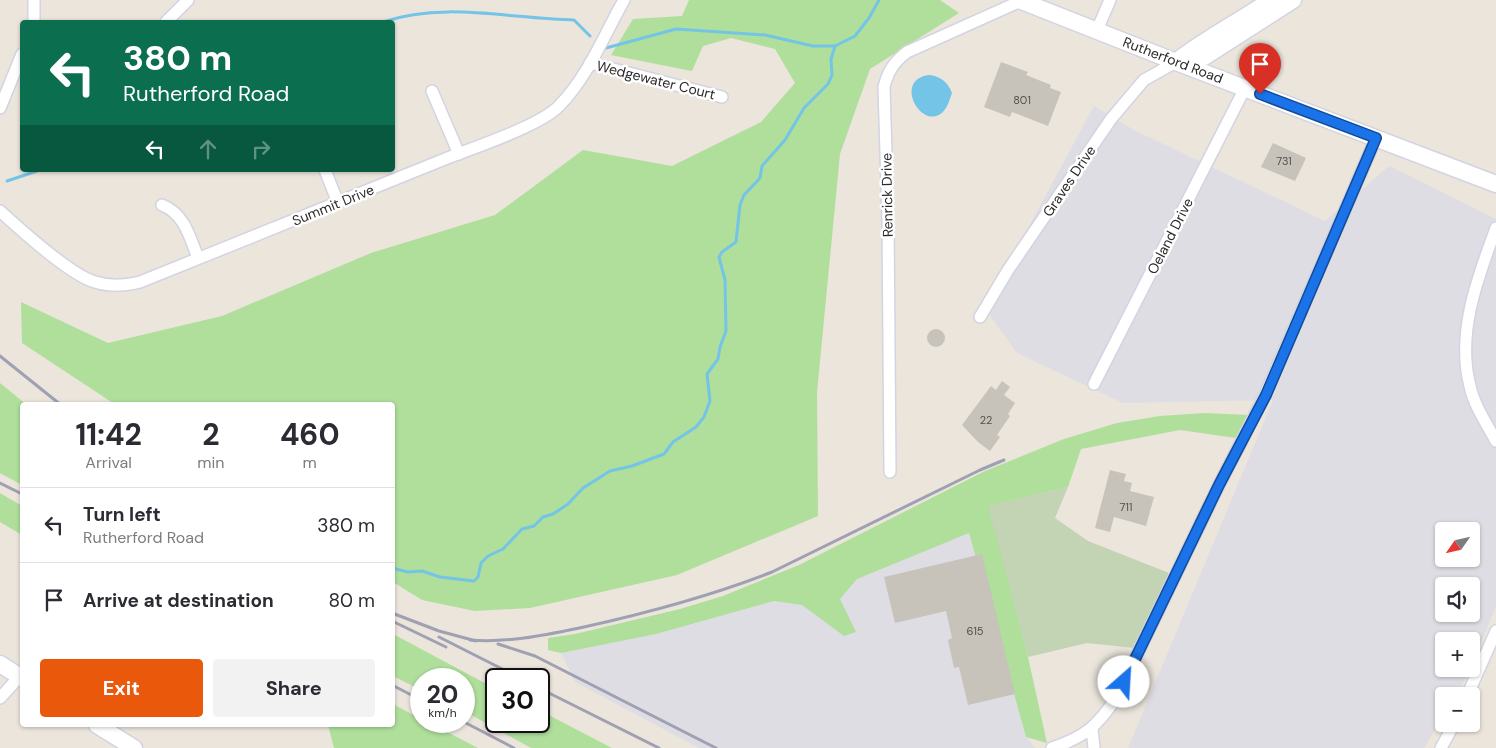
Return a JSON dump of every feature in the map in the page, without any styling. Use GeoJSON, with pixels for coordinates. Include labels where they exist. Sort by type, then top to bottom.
{"type":"FeatureCollection","features":[{"type":"Feature","properties":{"kind":"street"},"geometry":{"type":"LineString","coordinates":[[34,0],[34,20]]}},
{"type":"Feature","properties":{"kind":"street"},"geometry":{"type":"LineString","coordinates":[[168,20],[188,0]]}},
{"type":"Feature","properties":{"kind":"street","name":"Summit Drive"},"geometry":{"type":"LineString","coordinates":[[0,211],[69,267],[94,282],[122,286],[140,282],[459,154],[535,122],[549,114],[564,100],[590,63],[624,0]]}},
{"type":"Feature","properties":{"kind":"street","name":"Rutherford Road"},"geometry":{"type":"LineString","coordinates":[[1020,0],[1176,62],[1496,184]]}},
{"type":"Feature","properties":{"kind":"street","name":"Renrick Drive"},"geometry":{"type":"LineString","coordinates":[[890,472],[888,220],[884,86],[892,65],[907,52],[1020,0]]}},
{"type":"Feature","properties":{"kind":"street"},"geometry":{"type":"LineString","coordinates":[[1097,30],[1110,0]]}},
{"type":"Feature","properties":{"kind":"street"},"geometry":{"type":"LineString","coordinates":[[1176,62],[1196,46],[1242,20],[1271,0]]}},
{"type":"Feature","properties":{"kind":"street"},"geometry":{"type":"LineString","coordinates":[[1176,62],[1204,57],[1293,0]]}},
{"type":"Feature","properties":{"kind":"street"},"geometry":{"type":"LineString","coordinates":[[0,108],[20,59]]}},
{"type":"Feature","properties":{"kind":"street","name":"Graves Drive"},"geometry":{"type":"LineString","coordinates":[[980,317],[1008,270],[1111,119],[1144,80],[1176,62]]}},
{"type":"Feature","properties":{"kind":"street","name":"Wedgewater Court"},"geometry":{"type":"LineString","coordinates":[[590,63],[722,97]]}},
{"type":"Feature","properties":{"kind":"street","name":"Oeland Drive"},"geometry":{"type":"LineString","coordinates":[[1094,384],[1245,88]]}},
{"type":"Feature","properties":{"kind":"street"},"geometry":{"type":"LineString","coordinates":[[432,91],[459,154]]}},
{"type":"Feature","properties":{"kind":"street"},"geometry":{"type":"LineString","coordinates":[[1052,748],[1073,741],[1092,729],[1102,719],[1116,698],[1219,485],[1266,395],[1376,138]]}},
{"type":"Feature","properties":{"kind":"street"},"geometry":{"type":"LineString","coordinates":[[326,172],[338,202]]}},
{"type":"Feature","properties":{"kind":"street"},"geometry":{"type":"LineString","coordinates":[[162,205],[176,213],[183,221],[198,258]]}},
{"type":"Feature","properties":{"kind":"street"},"geometry":{"type":"LineString","coordinates":[[1496,228],[1476,283],[1468,324],[1466,356],[1468,380],[1474,401],[1496,441]]}},
{"type":"Feature","properties":{"kind":"street"},"geometry":{"type":"LineString","coordinates":[[1471,687],[1496,632]]}},
{"type":"Feature","properties":{"kind":"street"},"geometry":{"type":"LineString","coordinates":[[0,664],[20,676]]}},
{"type":"Feature","properties":{"kind":"street"},"geometry":{"type":"LineString","coordinates":[[0,698],[20,678]]}},
{"type":"Feature","properties":{"kind":"street"},"geometry":{"type":"LineString","coordinates":[[100,727],[134,748]]}},
{"type":"Feature","properties":{"kind":"street"},"geometry":{"type":"LineString","coordinates":[[1092,729],[1094,748]]}},
{"type":"Feature","properties":{"kind":"street"},"geometry":{"type":"LineString","coordinates":[[1441,748],[1450,732]]}},
{"type":"Feature","properties":{"kind":"shaded area"},"geometry":{"type":"Polygon","coordinates":[[[1094,106],[1134,130],[1325,221],[1389,166],[1496,219],[1496,606],[1480,645],[1480,632],[1435,632],[1435,677],[1466,677],[1460,687],[1435,687],[1435,730],[1424,748],[1128,748],[1273,400],[1123,403],[1017,353],[985,308],[1094,106]]]}},
{"type":"Feature","properties":{"kind":"shaded area"},"geometry":{"type":"Polygon","coordinates":[[[969,533],[1026,737],[1035,748],[699,748],[575,682],[561,653],[969,533]]]}},
{"type":"Feature","properties":{"kind":"green space"},"geometry":{"type":"Polygon","coordinates":[[[689,0],[940,0],[959,13],[870,69],[840,154],[817,392],[818,516],[677,575],[530,608],[475,611],[422,600],[395,583],[395,402],[111,402],[22,343],[21,302],[108,343],[222,316],[371,253],[495,215],[583,150],[672,166],[761,122],[795,83],[775,49],[731,38],[703,46],[692,71],[611,55],[633,19],[682,16],[689,0]]]}},
{"type":"Feature","properties":{"kind":"green space"},"geometry":{"type":"Polygon","coordinates":[[[0,383],[23,402],[20,402],[20,484],[0,473],[0,383]]]}},
{"type":"Feature","properties":{"kind":"green space"},"geometry":{"type":"Polygon","coordinates":[[[1205,413],[1249,415],[1236,438],[1180,430],[1081,449],[1068,487],[989,506],[1028,657],[1047,743],[1026,737],[969,533],[857,579],[840,599],[856,632],[844,636],[802,605],[774,601],[656,634],[561,653],[548,650],[548,638],[575,634],[680,609],[723,596],[799,565],[985,471],[1064,439],[1117,423],[1160,416],[1205,413]]]}},
{"type":"Feature","properties":{"kind":"green space"},"geometry":{"type":"Polygon","coordinates":[[[1068,487],[1055,518],[1088,541],[1169,573],[1134,648],[1087,643],[1028,657],[988,506],[1068,487]]]}},
{"type":"Feature","properties":{"kind":"green space"},"geometry":{"type":"Polygon","coordinates":[[[0,493],[20,505],[20,534],[0,522],[0,493]]]}},
{"type":"Feature","properties":{"kind":"green space"},"geometry":{"type":"Polygon","coordinates":[[[395,635],[457,668],[410,668],[410,684],[395,677],[395,635]]]}},
{"type":"Feature","properties":{"kind":"green space"},"geometry":{"type":"Polygon","coordinates":[[[475,678],[485,683],[485,723],[475,717],[475,678]]]}},
{"type":"Feature","properties":{"kind":"green space"},"geometry":{"type":"Polygon","coordinates":[[[395,705],[410,713],[410,733],[449,733],[478,748],[334,748],[329,727],[395,727],[395,705]]]}},
{"type":"Feature","properties":{"kind":"green space"},"geometry":{"type":"Polygon","coordinates":[[[550,716],[612,748],[531,748],[504,733],[550,733],[550,716]]]}},
{"type":"Feature","properties":{"kind":"water"},"geometry":{"type":"Polygon","coordinates":[[[929,75],[943,80],[952,93],[946,108],[938,115],[929,116],[915,105],[912,96],[912,86],[918,79],[929,75]]]}},
{"type":"Feature","properties":{"kind":"building"},"geometry":{"type":"Polygon","coordinates":[[[1001,62],[1028,72],[1026,75],[1051,85],[1050,88],[1061,92],[1048,126],[1012,112],[1010,117],[984,107],[1001,62]]]}},
{"type":"Feature","properties":{"kind":"building"},"geometry":{"type":"Polygon","coordinates":[[[1273,143],[1306,158],[1295,181],[1261,167],[1273,143]]]}},
{"type":"Feature","properties":{"kind":"building"},"geometry":{"type":"Polygon","coordinates":[[[932,329],[940,329],[945,334],[943,345],[932,347],[927,342],[927,334],[932,329]]]}},
{"type":"Feature","properties":{"kind":"building"},"geometry":{"type":"Polygon","coordinates":[[[1002,381],[1010,387],[1004,395],[1015,403],[1008,414],[1010,416],[997,435],[1000,437],[990,451],[978,442],[962,425],[991,386],[996,390],[1002,381]]]}},
{"type":"Feature","properties":{"kind":"building"},"geometry":{"type":"Polygon","coordinates":[[[1110,470],[1126,474],[1124,481],[1132,483],[1130,491],[1154,497],[1146,526],[1114,517],[1110,532],[1095,528],[1110,470]]]}},
{"type":"Feature","properties":{"kind":"building"},"geometry":{"type":"Polygon","coordinates":[[[982,554],[1015,694],[968,705],[959,667],[954,668],[948,640],[952,638],[946,611],[895,623],[884,577],[982,554]]]}},
{"type":"Feature","properties":{"kind":"waterway"},"geometry":{"type":"LineString","coordinates":[[606,48],[676,29],[765,35],[813,46],[835,46],[855,36],[869,18],[879,0]]}},
{"type":"Feature","properties":{"kind":"waterway"},"geometry":{"type":"LineString","coordinates":[[391,20],[429,13],[453,12],[574,20],[590,36]]}},
{"type":"Feature","properties":{"kind":"waterway"},"geometry":{"type":"LineString","coordinates":[[395,569],[408,572],[422,571],[440,577],[474,581],[478,577],[481,563],[488,556],[503,549],[522,529],[534,526],[543,517],[553,514],[568,504],[583,488],[610,471],[632,466],[664,454],[673,442],[696,427],[704,417],[710,401],[707,374],[718,359],[726,331],[725,280],[719,257],[722,252],[736,242],[740,205],[744,195],[760,178],[762,166],[785,140],[804,108],[828,84],[832,75],[831,59],[835,46]]}},
{"type":"Feature","properties":{"kind":"waterway"},"geometry":{"type":"LineString","coordinates":[[7,181],[34,172]]}},
{"type":"Feature","properties":{"kind":"railway"},"geometry":{"type":"LineString","coordinates":[[0,356],[57,402]]}},
{"type":"Feature","properties":{"kind":"railway"},"geometry":{"type":"LineString","coordinates":[[470,640],[513,639],[570,630],[655,610],[726,589],[772,572],[1004,460]]}},
{"type":"Feature","properties":{"kind":"railway"},"geometry":{"type":"LineString","coordinates":[[0,483],[20,493]]}},
{"type":"Feature","properties":{"kind":"railway"},"geometry":{"type":"LineString","coordinates":[[395,614],[439,631],[476,641]]}},
{"type":"Feature","properties":{"kind":"railway"},"geometry":{"type":"LineString","coordinates":[[395,622],[446,647]]}},
{"type":"Feature","properties":{"kind":"railway"},"geometry":{"type":"LineString","coordinates":[[439,637],[500,668]]}},
{"type":"Feature","properties":{"kind":"railway"},"geometry":{"type":"LineString","coordinates":[[498,644],[535,656],[716,748]]}},
{"type":"Feature","properties":{"kind":"railway"},"geometry":{"type":"LineString","coordinates":[[395,687],[410,694]]}},
{"type":"Feature","properties":{"kind":"railway"},"geometry":{"type":"LineString","coordinates":[[550,694],[659,748]]}},
{"type":"Feature","properties":{"kind":"railway"},"geometry":{"type":"LineString","coordinates":[[475,728],[514,748]]}},
{"type":"Feature","properties":{"kind":"route"},"geometry":{"type":"LineString","coordinates":[[1124,682],[1219,485],[1266,395],[1376,138],[1260,94]]}}]}
